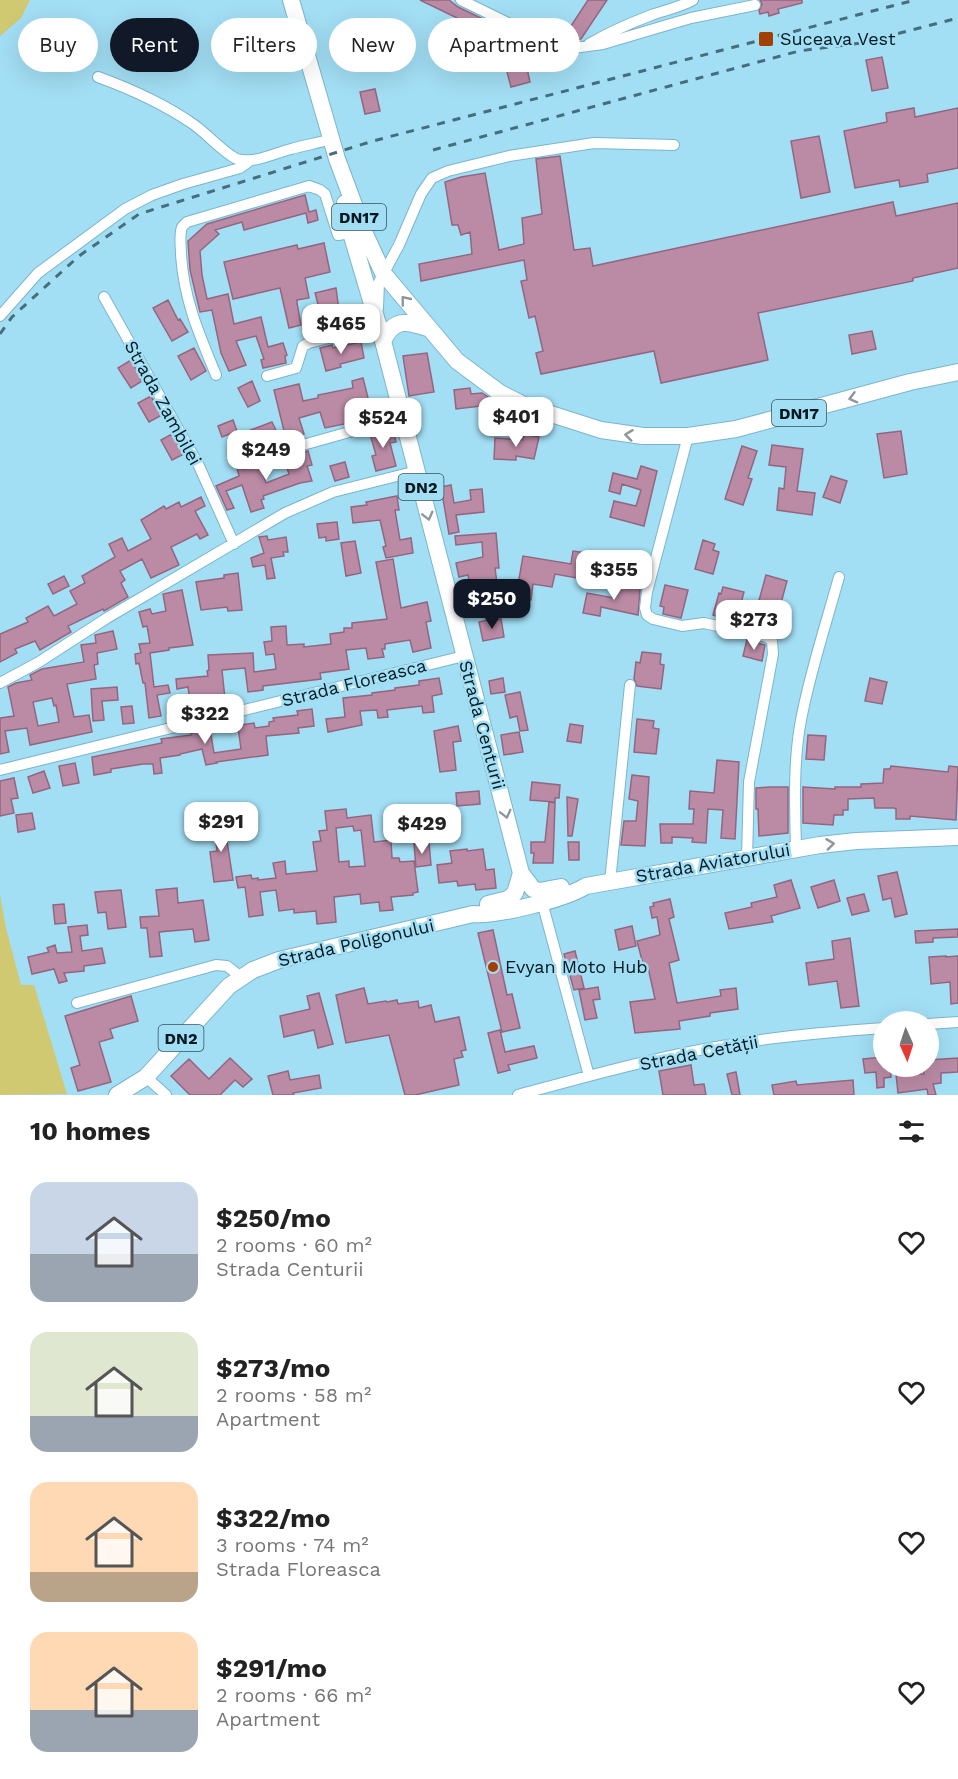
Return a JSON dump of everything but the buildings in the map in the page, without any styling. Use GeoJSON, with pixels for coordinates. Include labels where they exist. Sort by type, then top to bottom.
{"type":"FeatureCollection","features":[{"type":"Feature","properties":{"kind":"main road","name":"DN2"},"geometry":{"type":"LineString","coordinates":[[291,0],[337,159]]}},
{"type":"Feature","properties":{"kind":"main road","name":"Strada Centurii"},"geometry":{"type":"LineString","coordinates":[[337,159],[351,233],[403,417],[521,873]]}},
{"type":"Feature","properties":{"kind":"main road","name":"DN17"},"geometry":{"type":"LineString","coordinates":[[337,159],[365,234],[383,273],[428,328],[451,351],[539,410],[574,423],[624,435],[688,436],[736,429],[910,382],[958,372]]}},
{"type":"Feature","properties":{"kind":"main road"},"geometry":{"type":"LineString","coordinates":[[347,215],[357,228],[372,263],[383,273]]}},
{"type":"Feature","properties":{"kind":"main road"},"geometry":{"type":"LineString","coordinates":[[379,328],[390,329],[399,324],[413,323],[428,328]]}},
{"type":"Feature","properties":{"kind":"main road","name":"DN17"},"geometry":{"type":"LineString","coordinates":[[910,382],[929,373],[958,366]]}},
{"type":"Feature","properties":{"kind":"main road","name":"Strada Aviatorului"},"geometry":{"type":"LineString","coordinates":[[473,914],[485,915],[542,902],[574,894],[586,886],[795,849],[856,841],[958,837]]}},
{"type":"Feature","properties":{"kind":"main road","name":"DN2"},"geometry":{"type":"LineString","coordinates":[[473,914],[480,906],[508,899],[515,894],[521,873]]}},
{"type":"Feature","properties":{"kind":"main road"},"geometry":{"type":"LineString","coordinates":[[521,873],[528,885],[539,891],[574,885],[586,886]]}},
{"type":"Feature","properties":{"kind":"main road","name":"Strada Poligonului"},"geometry":{"type":"LineString","coordinates":[[117,1095],[146,1077],[229,986],[266,964],[473,914]]}},
{"type":"Feature","properties":{"kind":"street"},"geometry":{"type":"LineString","coordinates":[[461,0],[551,44],[562,47],[603,44],[691,18],[755,5]]}},
{"type":"Feature","properties":{"kind":"street"},"geometry":{"type":"LineString","coordinates":[[583,47],[608,33],[650,16],[678,8],[693,0]]}},
{"type":"Feature","properties":{"kind":"street"},"geometry":{"type":"LineString","coordinates":[[98,77],[176,114],[207,134],[230,155],[238,159],[251,159],[332,139]]}},
{"type":"Feature","properties":{"kind":"street"},"geometry":{"type":"LineString","coordinates":[[267,376],[296,368],[303,346],[309,343],[379,328],[378,290],[383,273],[399,245],[421,194],[432,178],[448,171],[509,156],[594,143],[674,146]]}},
{"type":"Feature","properties":{"kind":"street"},"geometry":{"type":"LineString","coordinates":[[0,316],[39,273],[125,209],[152,195],[240,168],[251,159]]}},
{"type":"Feature","properties":{"kind":"street"},"geometry":{"type":"LineString","coordinates":[[216,375],[192,318],[188,302],[180,232],[184,224],[309,186],[320,189],[326,194],[338,235],[351,233]]}},
{"type":"Feature","properties":{"kind":"street","name":"Strada Zambilei"},"geometry":{"type":"LineString","coordinates":[[104,297],[199,466],[234,544]]}},
{"type":"Feature","properties":{"kind":"street"},"geometry":{"type":"LineString","coordinates":[[242,462],[403,417]]}},
{"type":"Feature","properties":{"kind":"street"},"geometry":{"type":"LineString","coordinates":[[688,436],[647,592],[645,608],[647,615],[654,619],[682,626],[704,623],[772,641],[773,654],[749,782],[747,857]]}},
{"type":"Feature","properties":{"kind":"street"},"geometry":{"type":"LineString","coordinates":[[0,683],[39,662],[107,618],[285,513],[312,500],[349,487],[417,471]]}},
{"type":"Feature","properties":{"kind":"street"},"geometry":{"type":"LineString","coordinates":[[795,849],[797,750],[801,720],[839,577]]}},
{"type":"Feature","properties":{"kind":"street","name":"Strada Floreasca"},"geometry":{"type":"LineString","coordinates":[[0,770],[464,656]]}},
{"type":"Feature","properties":{"kind":"street"},"geometry":{"type":"LineString","coordinates":[[610,882],[630,685]]}},
{"type":"Feature","properties":{"kind":"street"},"geometry":{"type":"LineString","coordinates":[[542,902],[589,1076]]}},
{"type":"Feature","properties":{"kind":"street"},"geometry":{"type":"LineString","coordinates":[[77,1003],[216,965],[227,966],[241,977]]}},
{"type":"Feature","properties":{"kind":"street"},"geometry":{"type":"LineString","coordinates":[[939,1023],[958,1022]]}},
{"type":"Feature","properties":{"kind":"street","name":"Strada Cetății"},"geometry":{"type":"LineString","coordinates":[[518,1095],[709,1048],[777,1038],[873,1029]]}},
{"type":"Feature","properties":{"kind":"street"},"geometry":{"type":"LineString","coordinates":[[146,1077],[166,1095]]}},
{"type":"Feature","properties":{"kind":"shaded area"},"geometry":{"type":"Polygon","coordinates":[[[0,0],[30,0],[21,18],[18,18],[18,21],[0,36],[0,0]]]}},
{"type":"Feature","properties":{"kind":"shaded area"},"geometry":{"type":"Polygon","coordinates":[[[0,895],[21,985],[34,985],[67,1094],[0,1095],[0,895]]]}},
{"type":"Feature","properties":{"kind":"railway"},"geometry":{"type":"LineString","coordinates":[[0,334],[12,317],[79,256],[139,214],[373,141],[915,0]]}},
{"type":"Feature","properties":{"kind":"railway"},"geometry":{"type":"LineString","coordinates":[[433,150],[799,51],[861,43],[958,18]]}},
{"type":"Feature","properties":{"kind":"place","name":"Suceava Vest"},"geometry":{"type":"Point","coordinates":[766,39]}},
{"type":"Feature","properties":{"kind":"place","name":"Evyan Moto Hub"},"geometry":{"type":"Point","coordinates":[493,967]}}]}
